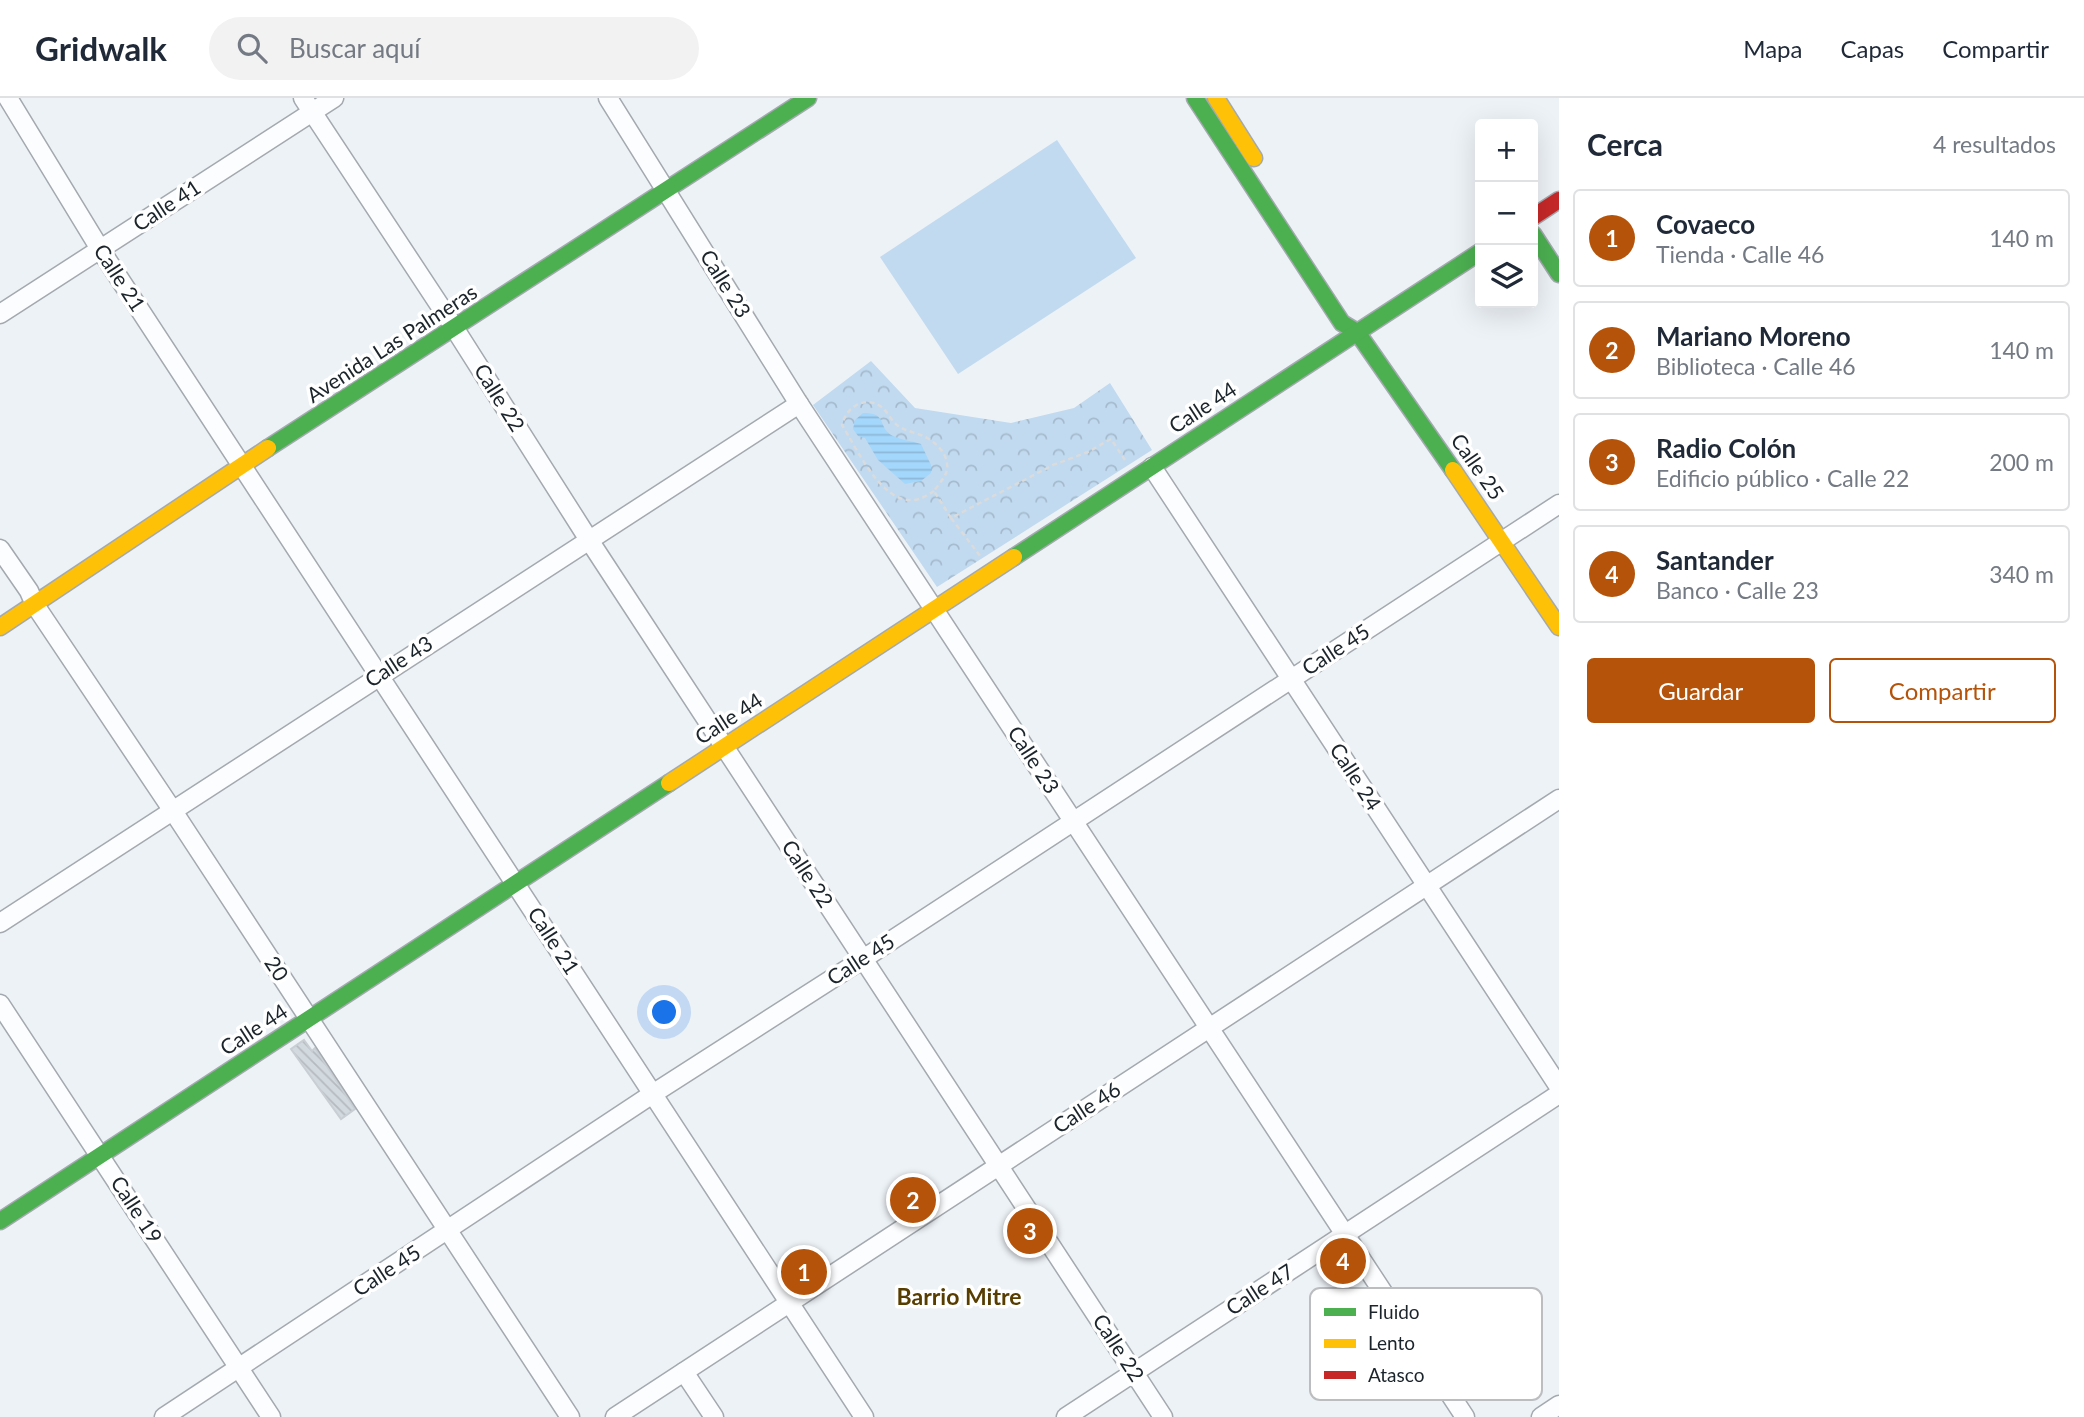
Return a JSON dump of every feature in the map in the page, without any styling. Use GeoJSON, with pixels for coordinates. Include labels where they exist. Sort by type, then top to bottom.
{"type":"FeatureCollection","features":[{"type":"Feature","properties":{"kind":"street","name":"Calle 21"},"geometry":{"type":"LineString","coordinates":[[8,98],[100,249],[864,1417]]}},
{"type":"Feature","properties":{"kind":"street","name":"Calle 41"},"geometry":{"type":"LineString","coordinates":[[0,314],[100,249],[308,105],[334,98]]}},
{"type":"Feature","properties":{"kind":"street","name":"Calle 23"},"geometry":{"type":"LineString","coordinates":[[608,98],[799,404],[1380,1288]]}},
{"type":"Feature","properties":{"kind":"street","name":"Avenida Las Palmeras"},"geometry":{"type":"LineString","coordinates":[[664,184],[781,98]]}},
{"type":"Feature","properties":{"kind":"street","name":"Avenida Las Palmeras"},"geometry":{"type":"LineString","coordinates":[[0,627],[32,598],[239,460],[664,184],[808,98]]}},
{"type":"Feature","properties":{"kind":"street","name":"Calle 25"},"geometry":{"type":"LineString","coordinates":[[1195,98],[1342,323],[1357,332],[1559,627]]}},
{"type":"Feature","properties":{"kind":"street"},"geometry":{"type":"LineString","coordinates":[[1216,98],[1260,166]]}},
{"type":"Feature","properties":{"kind":"street","name":"Calle 22"},"geometry":{"type":"LineString","coordinates":[[308,105],[1163,1417]]}},
{"type":"Feature","properties":{"kind":"street"},"geometry":{"type":"LineString","coordinates":[[1538,215],[1559,200]]}},
{"type":"Feature","properties":{"kind":"street","name":"Calle 25"},"geometry":{"type":"LineString","coordinates":[[1303,235],[1355,314],[1357,332]]}},
{"type":"Feature","properties":{"kind":"street"},"geometry":{"type":"LineString","coordinates":[[1538,242],[1559,274]]}},
{"type":"Feature","properties":{"kind":"street","name":"Calle 44"},"geometry":{"type":"LineString","coordinates":[[0,1221],[1475,255]]}},
{"type":"Feature","properties":{"kind":"street","name":"Calle 43"},"geometry":{"type":"LineString","coordinates":[[0,923],[799,404]]}},
{"type":"Feature","properties":{"kind":"street","name":"Calle 24"},"geometry":{"type":"LineString","coordinates":[[1152,467],[1559,1087]]}},
{"type":"Feature","properties":{"kind":"street","name":"Calle 45"},"geometry":{"type":"LineString","coordinates":[[164,1417],[651,1095],[1559,503]]}},
{"type":"Feature","properties":{"kind":"street","name":"20"},"geometry":{"type":"LineString","coordinates":[[0,548],[570,1417]]}},
{"type":"Feature","properties":{"kind":"street","name":"Avenida Las Palmeras"},"geometry":{"type":"LineString","coordinates":[[0,610],[32,598]]}},
{"type":"Feature","properties":{"kind":"street","name":"Calle 46"},"geometry":{"type":"LineString","coordinates":[[615,1417],[790,1305],[1559,799]]}},
{"type":"Feature","properties":{"kind":"street","name":"Calle 19"},"geometry":{"type":"LineString","coordinates":[[0,1004],[271,1417]]}},
{"type":"Feature","properties":{"kind":"street","name":"Calle 47"},"geometry":{"type":"LineString","coordinates":[[1066,1417],[1559,1094]]}},
{"type":"Feature","properties":{"kind":"street"},"geometry":{"type":"LineString","coordinates":[[684,1372],[714,1417]]}},
{"type":"Feature","properties":{"kind":"street","name":"Calle 23"},"geometry":{"type":"LineString","coordinates":[[1454,1400],[1465,1417]]}},
{"type":"Feature","properties":{"kind":"street"},"geometry":{"type":"LineString","coordinates":[[1541,1417],[1559,1405]]}},
{"type":"Feature","properties":{"kind":"path"},"geometry":{"type":"LineString","coordinates":[[868,402],[882,407],[897,425],[926,437],[939,446],[946,459],[947,472],[934,491],[912,501],[898,497],[883,487],[842,425],[845,412],[854,405],[868,402]]}},
{"type":"Feature","properties":{"kind":"path"},"geometry":{"type":"LineString","coordinates":[[951,518],[1053,465],[1088,452],[1111,439],[1136,477]]}},
{"type":"Feature","properties":{"kind":"path"},"geometry":{"type":"LineString","coordinates":[[934,491],[982,558]]}},
{"type":"Feature","properties":{"kind":"green space"},"geometry":{"type":"Polygon","coordinates":[[[1057,140],[1136,258],[958,374],[880,257],[1057,140]]]}},
{"type":"Feature","properties":{"kind":"green space"},"geometry":{"type":"Polygon","coordinates":[[[871,361],[915,408],[1011,423],[1074,408],[1110,383],[1152,450],[937,587],[813,405],[871,361]]]}},
{"type":"Feature","properties":{"kind":"water"},"geometry":{"type":"Polygon","coordinates":[[[863,413],[876,415],[893,436],[921,444],[931,465],[931,473],[921,481],[905,484],[878,460],[865,438],[858,436],[853,429],[855,420],[863,413]]]}},
{"type":"Feature","properties":{"kind":"building"},"geometry":{"type":"Polygon","coordinates":[[[304,1040],[312,1051],[315,1048],[355,1109],[341,1119],[291,1049],[304,1040]]]}},
{"type":"Feature","properties":{"kind":"traffic: fast"},"geometry":{"type":"LineString","coordinates":[[268,448],[808,98]]}},
{"type":"Feature","properties":{"kind":"traffic: fast"},"geometry":{"type":"LineString","coordinates":[[1195,98],[1342,323],[1357,332],[1453,470]]}},
{"type":"Feature","properties":{"kind":"traffic: fast"},"geometry":{"type":"LineString","coordinates":[[1538,242],[1559,274]]}},
{"type":"Feature","properties":{"kind":"traffic: fast"},"geometry":{"type":"LineString","coordinates":[[1014,557],[1475,255]]}},
{"type":"Feature","properties":{"kind":"traffic: fast"},"geometry":{"type":"LineString","coordinates":[[0,1221],[669,783]]}},
{"type":"Feature","properties":{"kind":"traffic: slow"},"geometry":{"type":"LineString","coordinates":[[1216,98],[1254,158]]}},
{"type":"Feature","properties":{"kind":"traffic: slow"},"geometry":{"type":"LineString","coordinates":[[0,627],[268,448]]}},
{"type":"Feature","properties":{"kind":"traffic: slow"},"geometry":{"type":"LineString","coordinates":[[1453,470],[1559,627]]}},
{"type":"Feature","properties":{"kind":"traffic: slow"},"geometry":{"type":"LineString","coordinates":[[669,783],[1014,557]]}},
{"type":"Feature","properties":{"kind":"traffic: jam"},"geometry":{"type":"LineString","coordinates":[[1538,214],[1559,200]]}},
{"type":"Feature","properties":{"kind":"place","name":"Mariano Moreno"},"geometry":{"type":"Point","coordinates":[913,1200]}},
{"type":"Feature","properties":{"kind":"place","name":"Radio Colón"},"geometry":{"type":"Point","coordinates":[1030,1231]}},
{"type":"Feature","properties":{"kind":"place","name":"Santander"},"geometry":{"type":"Point","coordinates":[1343,1261]}},
{"type":"Feature","properties":{"kind":"place","name":"Covaeco"},"geometry":{"type":"Point","coordinates":[804,1272]}},
{"type":"Feature","properties":{"kind":"district","name":"Barrio Mitre"},"geometry":{"type":"Point","coordinates":[959,1297]}}]}
